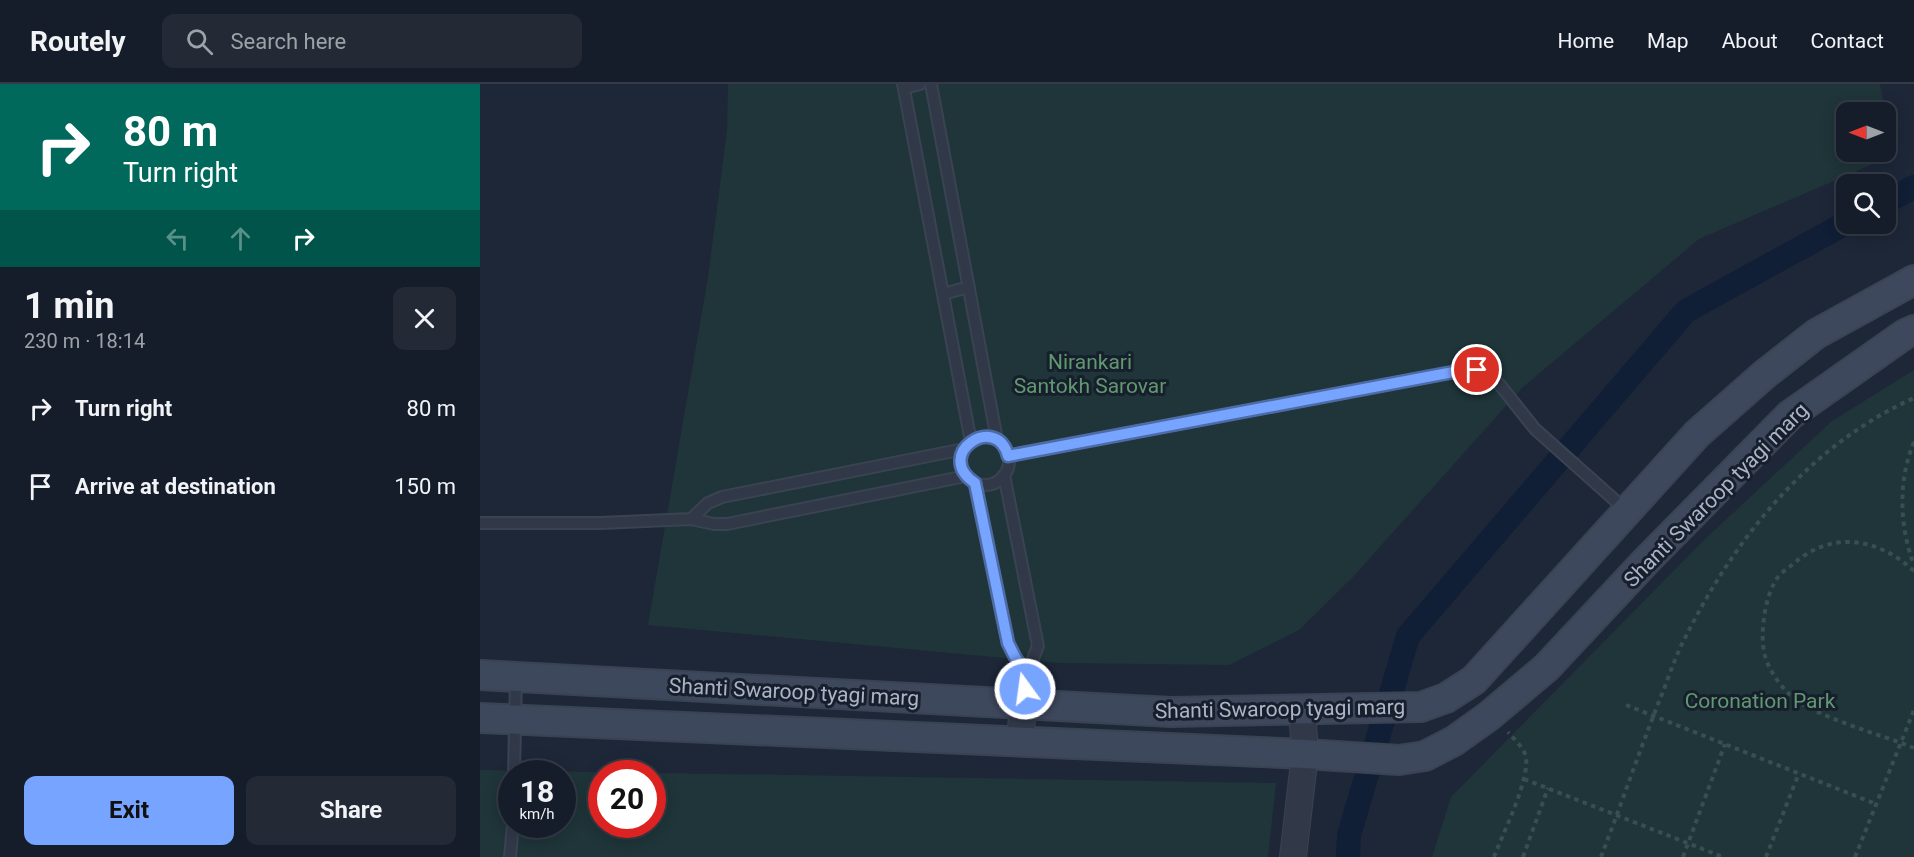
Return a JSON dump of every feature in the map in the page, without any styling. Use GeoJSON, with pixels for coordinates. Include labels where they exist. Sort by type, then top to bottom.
{"type":"FeatureCollection","features":[{"type":"Feature","properties":{"kind":"main road","name":"Shanti Swaroop tyagi marg"},"geometry":{"type":"LineString","coordinates":[[480,675],[1171,712],[1421,707],[1446,698],[1474,680],[1697,434],[1764,374],[1816,334],[1914,280]]}},
{"type":"Feature","properties":{"kind":"main road","name":"Shanti Swaroop tyagi marg"},"geometry":{"type":"LineString","coordinates":[[480,718],[1399,760],[1425,756],[1454,741],[1547,667],[1646,561],[1790,415],[1914,330]]}},
{"type":"Feature","properties":{"kind":"street"},"geometry":{"type":"LineString","coordinates":[[1019,742],[1024,704]]}},
{"type":"Feature","properties":{"kind":"street"},"geometry":{"type":"LineString","coordinates":[[1293,857],[1313,755],[1302,710]]}},
{"type":"Feature","properties":{"kind":"lane"},"geometry":{"type":"LineString","coordinates":[[920,84],[903,86],[943,294],[967,445],[961,464],[971,479],[1008,643],[1027,674]]}},
{"type":"Feature","properties":{"kind":"lane"},"geometry":{"type":"LineString","coordinates":[[931,84],[997,440]]}},
{"type":"Feature","properties":{"kind":"lane"},"geometry":{"type":"LineString","coordinates":[[943,294],[969,287]]}},
{"type":"Feature","properties":{"kind":"lane"},"geometry":{"type":"LineString","coordinates":[[1008,456],[1464,370],[1477,370],[1489,374],[1535,429],[1628,511]]}},
{"type":"Feature","properties":{"kind":"lane"},"geometry":{"type":"LineString","coordinates":[[480,523],[600,523],[691,519],[714,524],[728,524],[971,479],[982,485],[991,484],[1004,475],[1008,468],[1008,456],[1003,445],[997,440],[982,437],[967,445],[722,496],[708,503],[691,519]]}},
{"type":"Feature","properties":{"kind":"lane"},"geometry":{"type":"LineString","coordinates":[[1004,475],[1037,638],[1037,653],[1027,674],[1024,704]]}},
{"type":"Feature","properties":{"kind":"lane"},"geometry":{"type":"LineString","coordinates":[[514,760],[516,677]]}},
{"type":"Feature","properties":{"kind":"lane"},"geometry":{"type":"LineString","coordinates":[[510,857],[512,838]]}},
{"type":"Feature","properties":{"kind":"path"},"geometry":{"type":"LineString","coordinates":[[1600,857],[1682,642],[1711,589],[1747,534],[1794,482],[1838,442],[1878,415],[1914,398]]}},
{"type":"Feature","properties":{"kind":"path"},"geometry":{"type":"LineString","coordinates":[[1914,442],[1907,459],[1903,487],[1903,521],[1914,565]]}},
{"type":"Feature","properties":{"kind":"path"},"geometry":{"type":"LineString","coordinates":[[1914,571],[1903,560],[1877,546],[1856,541],[1828,544],[1805,553],[1778,577],[1768,600],[1763,628],[1764,655],[1774,675],[1791,695],[1813,710],[1914,748]]}},
{"type":"Feature","properties":{"kind":"path"},"geometry":{"type":"LineString","coordinates":[[1626,705],[1876,804]]}},
{"type":"Feature","properties":{"kind":"path"},"geometry":{"type":"LineString","coordinates":[[1855,857],[1914,710]]}},
{"type":"Feature","properties":{"kind":"path"},"geometry":{"type":"LineString","coordinates":[[1492,713],[1521,746],[1526,755],[1527,765],[1524,779],[1494,857]]}},
{"type":"Feature","properties":{"kind":"path"},"geometry":{"type":"LineString","coordinates":[[1683,857],[1725,744]]}},
{"type":"Feature","properties":{"kind":"path"},"geometry":{"type":"LineString","coordinates":[[1766,857],[1799,773]]}},
{"type":"Feature","properties":{"kind":"path"},"geometry":{"type":"LineString","coordinates":[[1524,779],[1723,857]]}},
{"type":"Feature","properties":{"kind":"path"},"geometry":{"type":"LineString","coordinates":[[1523,857],[1548,788]]}},
{"type":"Feature","properties":{"kind":"green space","name":"Nirankari Santokh Sarovar"},"geometry":{"type":"Polygon","coordinates":[[[728,84],[1880,84],[1884,102],[1836,102],[1836,162],[1878,162],[1850,174],[1836,174],[1836,180],[1699,239],[1522,388],[1352,578],[1299,630],[1229,665],[1060,663],[648,625],[708,277],[727,130],[728,84]]]}},
{"type":"Feature","properties":{"kind":"green space","name":"Coronation Park"},"geometry":{"type":"Polygon","coordinates":[[[1914,370],[1914,857],[1432,857],[1451,797],[1704,540],[1832,421],[1914,370]]]}},
{"type":"Feature","properties":{"kind":"green space"},"geometry":{"type":"Polygon","coordinates":[[[480,770],[498,770],[498,838],[576,838],[576,772],[588,772],[588,838],[666,838],[666,773],[1276,783],[1268,857],[480,857],[480,770]]]}},
{"type":"Feature","properties":{"kind":"waterway"},"geometry":{"type":"LineString","coordinates":[[1896,197],[1914,187]]}},
{"type":"Feature","properties":{"kind":"waterway"},"geometry":{"type":"LineString","coordinates":[[1348,857],[1349,835],[1408,636],[1686,311],[1836,228]]}},
{"type":"Feature","properties":{"kind":"route"},"geometry":{"type":"LineString","coordinates":[[1025,689],[1027,674],[1008,643],[975,483],[968,478],[961,464],[961,456],[969,443],[975,439],[990,437],[1003,445],[1008,456],[1464,370],[1477,370]]}}]}
